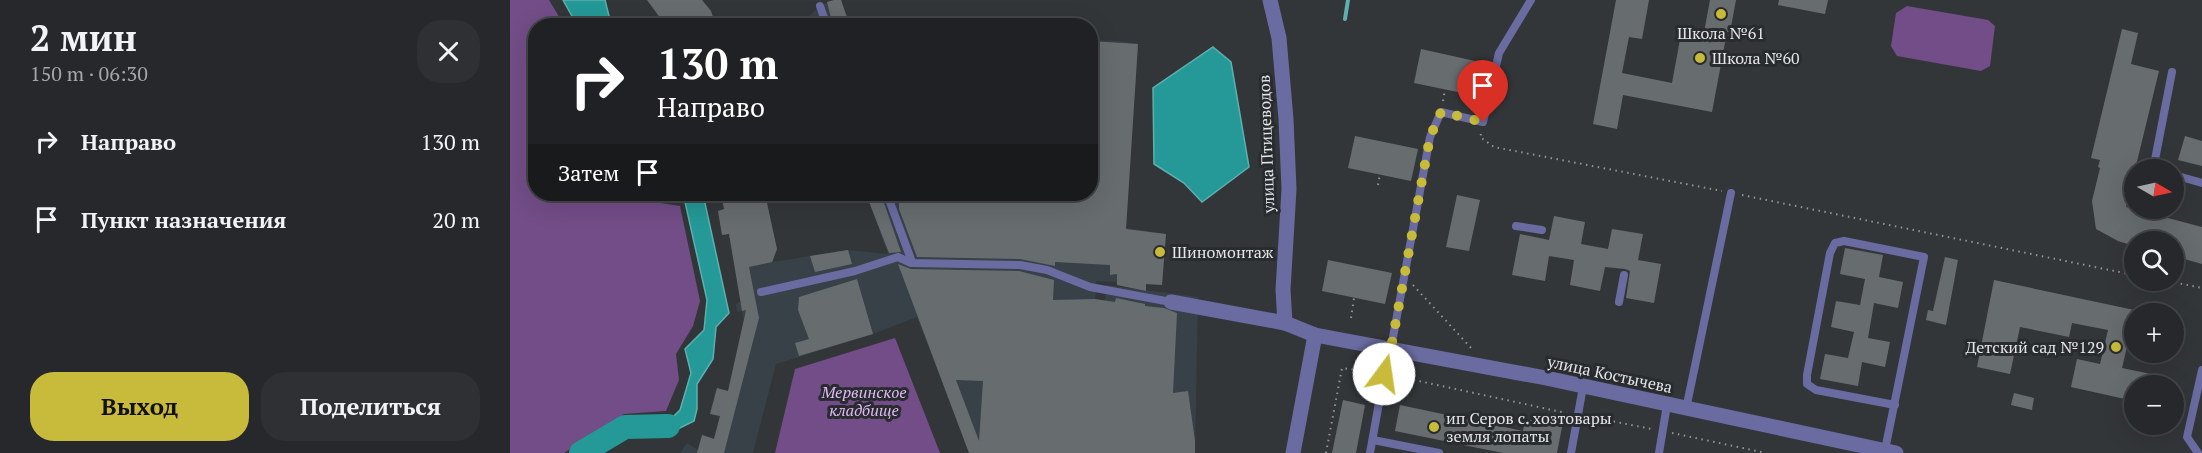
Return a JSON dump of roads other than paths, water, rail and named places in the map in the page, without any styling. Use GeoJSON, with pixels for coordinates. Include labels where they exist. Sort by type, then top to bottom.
{"type":"FeatureCollection","features":[{"type":"Feature","properties":{"kind":"street","name":"улица Птицеводов"},"geometry":{"type":"LineString","coordinates":[[1270,0],[1279,38],[1287,130],[1289,189],[1283,290],[1286,323]]}},
{"type":"Feature","properties":{"kind":"street","name":"улица Костычева"},"geometry":{"type":"LineString","coordinates":[[1171,302],[1286,323],[1315,335],[1583,387],[1891,452]]}},
{"type":"Feature","properties":{"kind":"street"},"geometry":{"type":"LineString","coordinates":[[1293,453],[1315,335]]}},
{"type":"Feature","properties":{"kind":"lane"},"geometry":{"type":"LineString","coordinates":[[1370,453],[1430,137],[1441,112],[1483,122],[1499,53],[1531,0]]}},
{"type":"Feature","properties":{"kind":"lane"},"geometry":{"type":"LineString","coordinates":[[820,6],[824,18]]}},
{"type":"Feature","properties":{"kind":"lane"},"geometry":{"type":"LineString","coordinates":[[2155,159],[2172,72]]}},
{"type":"Feature","properties":{"kind":"lane"},"geometry":{"type":"LineString","coordinates":[[2184,178],[2202,183]]}},
{"type":"Feature","properties":{"kind":"lane"},"geometry":{"type":"LineString","coordinates":[[1686,410],[1731,193]]}},
{"type":"Feature","properties":{"kind":"lane"},"geometry":{"type":"LineString","coordinates":[[890,201],[912,262]]}},
{"type":"Feature","properties":{"kind":"lane"},"geometry":{"type":"LineString","coordinates":[[1516,226],[1542,230]]}},
{"type":"Feature","properties":{"kind":"lane"},"geometry":{"type":"LineString","coordinates":[[1891,452],[1895,405],[1924,257],[1844,241],[1834,243],[1830,253],[1809,364],[1808,384],[1816,390],[1895,405]]}},
{"type":"Feature","properties":{"kind":"lane"},"geometry":{"type":"LineString","coordinates":[[761,292],[855,271],[898,257],[912,262],[1020,265],[1047,270],[1090,287],[1171,302]]}},
{"type":"Feature","properties":{"kind":"lane"},"geometry":{"type":"LineString","coordinates":[[1619,302],[1624,275]]}},
{"type":"Feature","properties":{"kind":"lane"},"geometry":{"type":"LineString","coordinates":[[2198,453],[2187,437],[2202,370]]}},
{"type":"Feature","properties":{"kind":"lane"},"geometry":{"type":"LineString","coordinates":[[1571,453],[1583,387]]}},
{"type":"Feature","properties":{"kind":"lane"},"geometry":{"type":"LineString","coordinates":[[1659,453],[1667,405]]}},
{"type":"Feature","properties":{"kind":"lane"},"geometry":{"type":"LineString","coordinates":[[1373,440],[1439,453]]}},
{"type":"Feature","properties":{"kind":"water"},"geometry":{"type":"Polygon","coordinates":[[[563,0],[605,0],[611,18],[573,18],[563,0]]]}},
{"type":"Feature","properties":{"kind":"water"},"geometry":{"type":"Polygon","coordinates":[[[1213,47],[1231,62],[1249,167],[1202,202],[1184,183],[1154,164],[1153,88],[1213,47]]]}},
{"type":"Feature","properties":{"kind":"water"},"geometry":{"type":"Polygon","coordinates":[[[682,201],[705,201],[729,313],[716,327],[713,359],[697,384],[697,409],[694,421],[676,430],[665,425],[680,410],[691,373],[685,349],[704,330],[707,300],[685,202],[682,201]]]}},
{"type":"Feature","properties":{"kind":"waterway"},"geometry":{"type":"LineString","coordinates":[[1345,19],[1348,0]]}},
{"type":"Feature","properties":{"kind":"waterway"},"geometry":{"type":"LineString","coordinates":[[581,453],[625,427],[668,426]]}},
{"type":"Feature","properties":{"kind":"place","name":"Школа №61"},"geometry":{"type":"Point","coordinates":[1721,14]}},
{"type":"Feature","properties":{"kind":"place","name":"Школа №60"},"geometry":{"type":"Point","coordinates":[1700,58]}},
{"type":"Feature","properties":{"kind":"place","name":"Шиномонтаж"},"geometry":{"type":"Point","coordinates":[1160,252]}},
{"type":"Feature","properties":{"kind":"place","name":"Детский сад №129"},"geometry":{"type":"Point","coordinates":[2116,347]}},
{"type":"Feature","properties":{"kind":"place","name":"ип Серов с. хозтовары земля лопаты"},"geometry":{"type":"Point","coordinates":[1434,427]}},
{"type":"Feature","properties":{"kind":"park label","name":"Мервинское кладбище"},"geometry":{"type":"Point","coordinates":[864,401]}}]}
